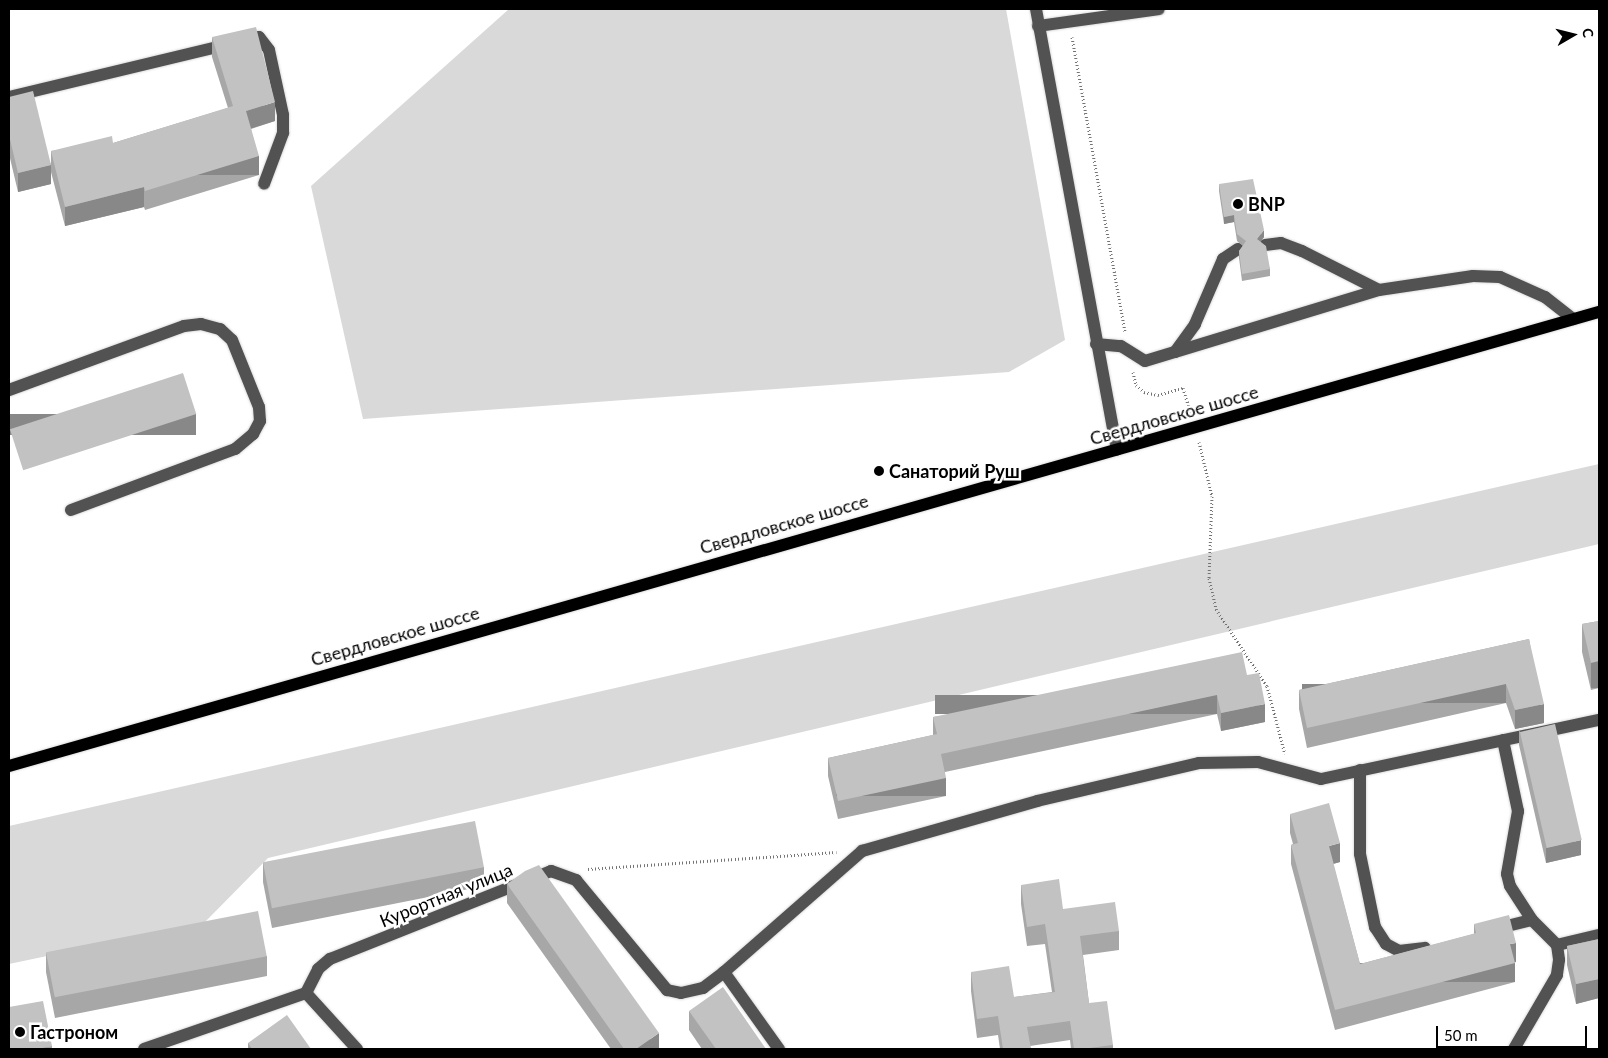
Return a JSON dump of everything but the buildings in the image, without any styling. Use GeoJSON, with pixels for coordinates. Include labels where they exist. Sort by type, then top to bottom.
{"type":"FeatureCollection","features":[{"type":"Feature","properties":{"kind":"main road","name":"Свердловское шоссе"},"geometry":{"type":"LineString","coordinates":[[9,766],[1599,312]]}},
{"type":"Feature","properties":{"kind":"street"},"geometry":{"type":"LineString","coordinates":[[1036,9],[1096,344],[1117,450]]}},
{"type":"Feature","properties":{"kind":"street"},"geometry":{"type":"LineString","coordinates":[[1038,26],[1159,9]]}},
{"type":"Feature","properties":{"kind":"street"},"geometry":{"type":"LineString","coordinates":[[9,97],[259,37],[269,50],[282,115],[283,133],[264,184]]}},
{"type":"Feature","properties":{"kind":"street"},"geometry":{"type":"LineString","coordinates":[[1265,244],[1281,243],[1302,251],[1379,290]]}},
{"type":"Feature","properties":{"kind":"street"},"geometry":{"type":"LineString","coordinates":[[1175,352],[1195,324],[1223,259],[1238,249]]}},
{"type":"Feature","properties":{"kind":"street"},"geometry":{"type":"LineString","coordinates":[[1096,344],[1128,350],[1146,360],[1379,290],[1473,276],[1500,277],[1538,294],[1573,319]]}},
{"type":"Feature","properties":{"kind":"street"},"geometry":{"type":"LineString","coordinates":[[9,390],[184,326],[201,324],[220,328],[232,340],[259,408],[260,421],[253,434],[236,449],[71,510]]}},
{"type":"Feature","properties":{"kind":"street"},"geometry":{"type":"LineString","coordinates":[[862,851],[1037,801],[1199,763],[1224,760],[1288,767],[1321,779],[1599,720]]}},
{"type":"Feature","properties":{"kind":"street"},"geometry":{"type":"LineString","coordinates":[[1503,740],[1518,811],[1507,874],[1515,896],[1532,920],[1557,945],[1557,975],[1514,1049]]}},
{"type":"Feature","properties":{"kind":"street"},"geometry":{"type":"LineString","coordinates":[[1360,770],[1360,854],[1375,927],[1386,944],[1398,951],[1440,944]]}},
{"type":"Feature","properties":{"kind":"street","name":"Курортная улица"},"geometry":{"type":"LineString","coordinates":[[306,993],[318,969],[330,959],[551,872],[576,880],[667,990],[681,993],[703,988],[724,972],[862,851]]}},
{"type":"Feature","properties":{"kind":"street"},"geometry":{"type":"LineString","coordinates":[[1477,934],[1532,920]]}},
{"type":"Feature","properties":{"kind":"street"},"geometry":{"type":"LineString","coordinates":[[1557,945],[1599,935]]}},
{"type":"Feature","properties":{"kind":"street"},"geometry":{"type":"LineString","coordinates":[[724,972],[779,1049]]}},
{"type":"Feature","properties":{"kind":"street"},"geometry":{"type":"LineString","coordinates":[[144,1049],[306,993],[357,1049]]}},
{"type":"Feature","properties":{"kind":"path"},"geometry":{"type":"LineString","coordinates":[[1068,22],[1136,385],[1158,395],[1183,388],[1212,496],[1209,578],[1216,608],[1267,686],[1288,767]]}},
{"type":"Feature","properties":{"kind":"path"},"geometry":{"type":"LineString","coordinates":[[580,870],[862,851]]}},
{"type":"Feature","properties":{"kind":"shaded area"},"geometry":{"type":"Polygon","coordinates":[[[509,9],[1006,9],[1065,340],[1009,372],[363,419],[311,186],[509,9]]]}},
{"type":"Feature","properties":{"kind":"shaded area"},"geometry":{"type":"Polygon","coordinates":[[[1599,464],[1599,544],[268,858],[204,923],[9,964],[9,826],[1599,464]]]}},
{"type":"Feature","properties":{"kind":"place","name":"BNP"},"geometry":{"type":"Point","coordinates":[1238,204]}},
{"type":"Feature","properties":{"kind":"place","name":"Санаторий Руш"},"geometry":{"type":"Point","coordinates":[879,471]}},
{"type":"Feature","properties":{"kind":"place","name":"Гастроном"},"geometry":{"type":"Point","coordinates":[20,1032]}}]}
